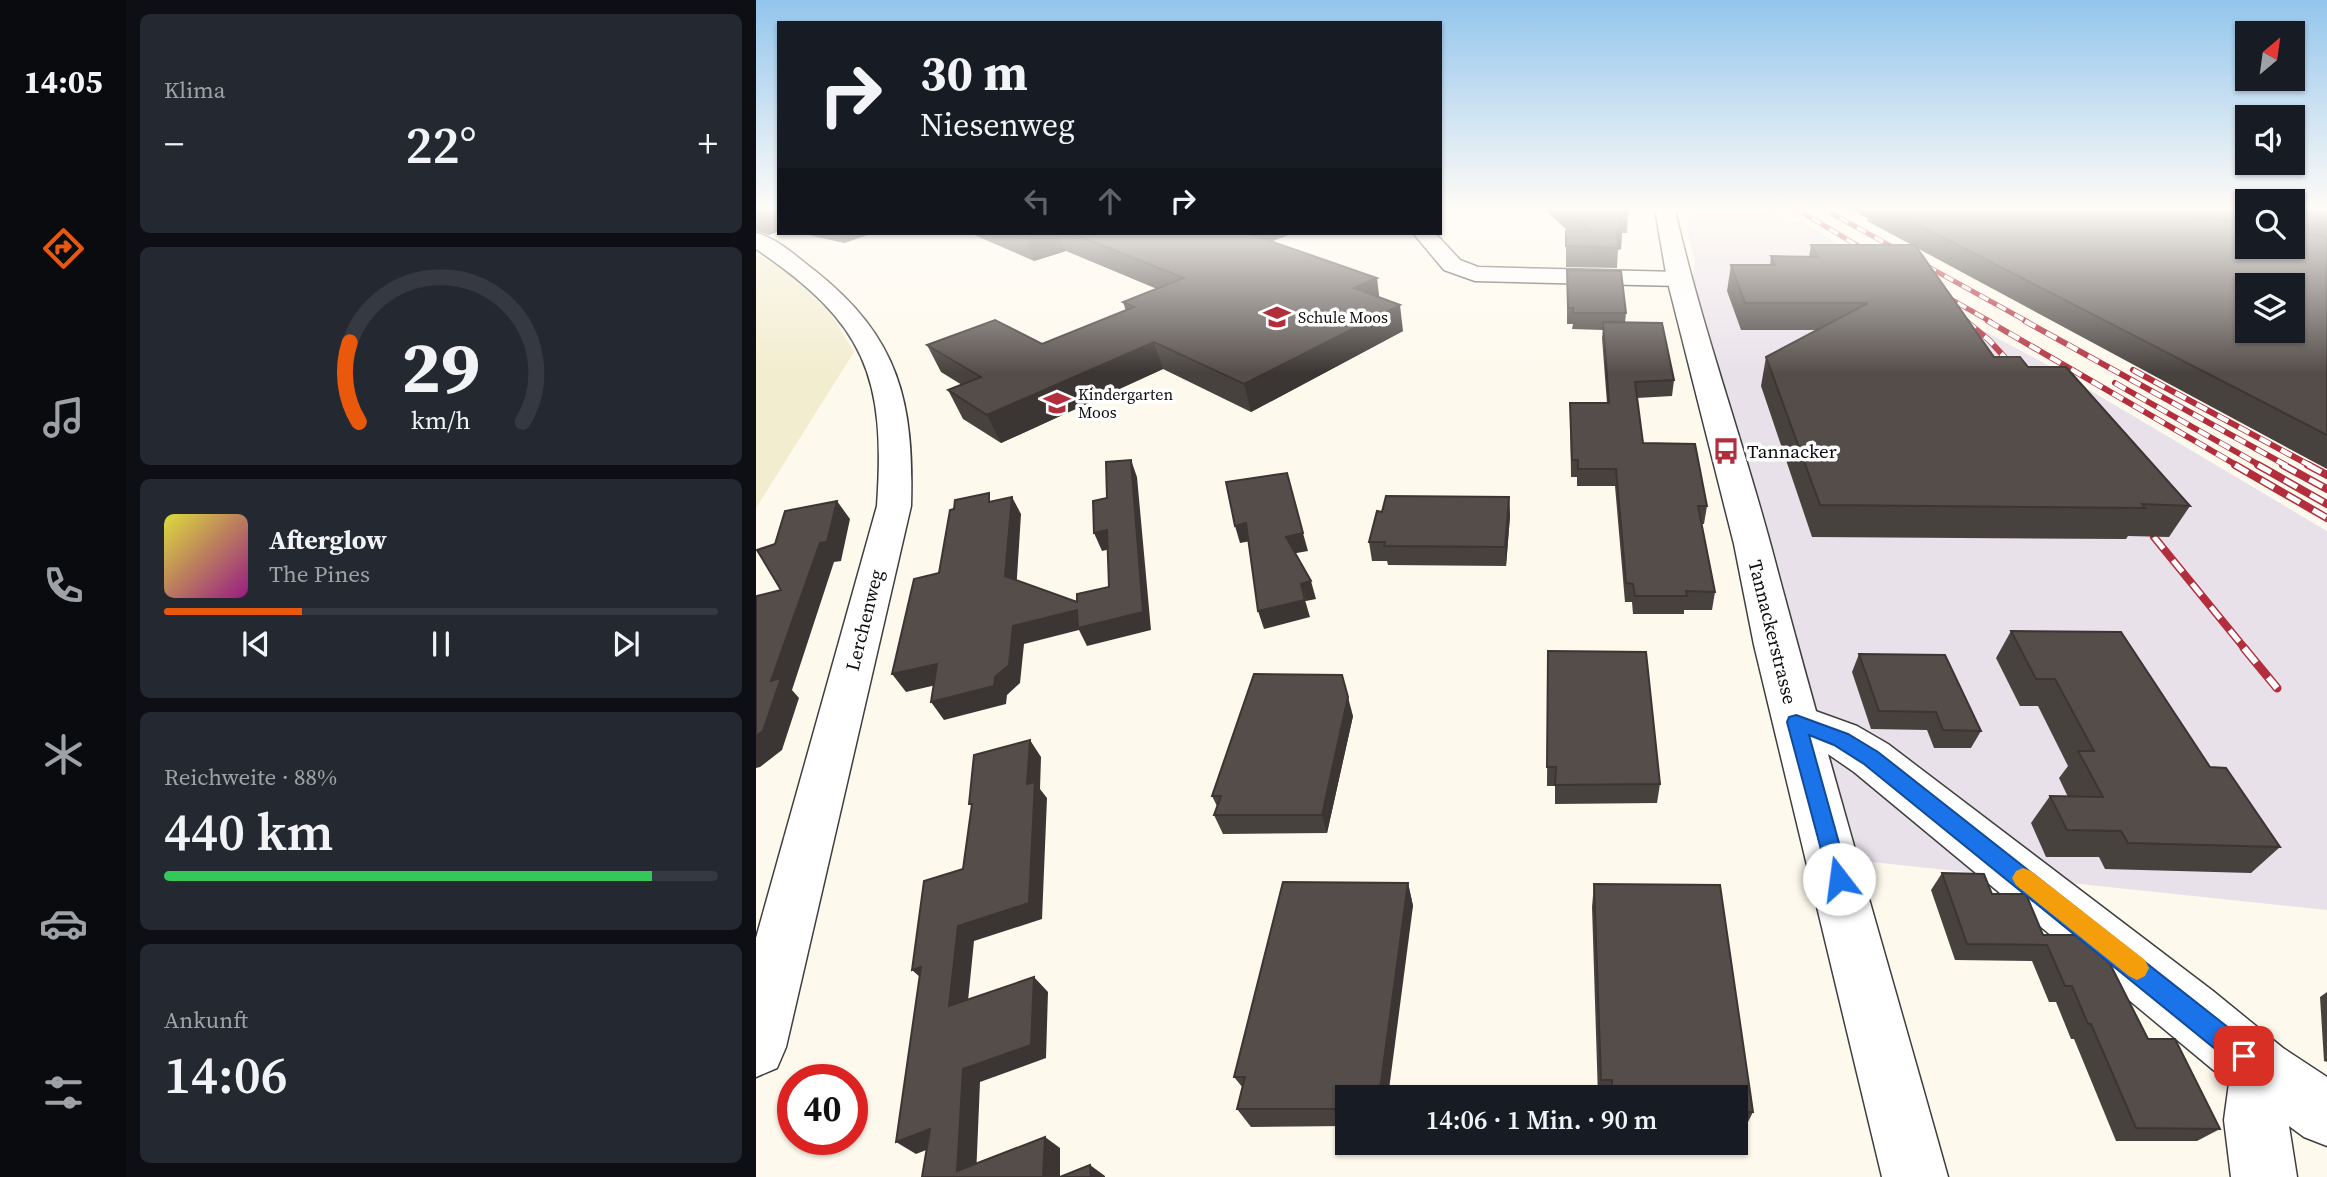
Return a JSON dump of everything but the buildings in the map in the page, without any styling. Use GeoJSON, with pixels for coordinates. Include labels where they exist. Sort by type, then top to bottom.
{"type":"FeatureCollection","features":[{"type":"Feature","properties":{"kind":"street","name":"Lerchenweg"},"geometry":{"type":"LineString","coordinates":[[756,1047],[894,506],[896,444],[883,374],[867,343],[820,284],[790,263]]}},
{"type":"Feature","properties":{"kind":"street"},"geometry":{"type":"LineString","coordinates":[[1450,263],[1475,274],[1679,279]]}},
{"type":"Feature","properties":{"kind":"street","name":"Tannackerstrasse"},"geometry":{"type":"LineString","coordinates":[[1676,263],[1752,544],[1775,645],[1915,1177]]}},
{"type":"Feature","properties":{"kind":"street"},"geometry":{"type":"LineString","coordinates":[[1796,722],[1841,739],[1871,758],[2192,1012],[2261,1070],[2299,1098],[2327,1114]]}},
{"type":"Feature","properties":{"kind":"street"},"geometry":{"type":"LineString","coordinates":[[2261,1070],[2256,1120],[2264,1177]]}},
{"type":"Feature","properties":{"kind":"shaded area"},"geometry":{"type":"Polygon","coordinates":[[[756,263],[772,263],[796,279],[829,311],[854,352],[756,508],[756,263]]]}},
{"type":"Feature","properties":{"kind":"shaded area"},"geometry":{"type":"Polygon","coordinates":[[[1695,263],[1868,263],[1930,302],[2044,363],[2327,531],[2327,910],[1833,858],[1689,312],[1695,263]]]}},
{"type":"Feature","properties":{"kind":"railway"},"geometry":{"type":"LineString","coordinates":[[1921,263],[2028,322]]}},
{"type":"Feature","properties":{"kind":"railway"},"geometry":{"type":"LineString","coordinates":[[1940,293],[1991,322]]}},
{"type":"Feature","properties":{"kind":"railway"},"geometry":{"type":"LineString","coordinates":[[1955,312],[1968,322]]}},
{"type":"Feature","properties":{"kind":"railway"},"geometry":{"type":"LineString","coordinates":[[1966,321],[1989,340],[2018,372]]}},
{"type":"Feature","properties":{"kind":"railway"},"geometry":{"type":"LineString","coordinates":[[1988,321],[2238,466]]}},
{"type":"Feature","properties":{"kind":"railway"},"geometry":{"type":"LineString","coordinates":[[2025,321],[2287,466]]}},
{"type":"Feature","properties":{"kind":"railway"},"geometry":{"type":"LineString","coordinates":[[2133,370],[2311,466]]}},
{"type":"Feature","properties":{"kind":"railway"},"geometry":{"type":"LineString","coordinates":[[2115,383],[2261,466]]}},
{"type":"Feature","properties":{"kind":"railway"},"geometry":{"type":"LineString","coordinates":[[2235,465],[2327,518]]}},
{"type":"Feature","properties":{"kind":"railway"},"geometry":{"type":"LineString","coordinates":[[2258,465],[2327,504]]}},
{"type":"Feature","properties":{"kind":"railway"},"geometry":{"type":"LineString","coordinates":[[2283,465],[2327,489]]}},
{"type":"Feature","properties":{"kind":"railway"},"geometry":{"type":"LineString","coordinates":[[2308,465],[2327,475]]}},
{"type":"Feature","properties":{"kind":"railway"},"geometry":{"type":"LineString","coordinates":[[2154,537],[2246,650]]}},
{"type":"Feature","properties":{"kind":"railway"},"geometry":{"type":"LineString","coordinates":[[2244,648],[2277,688]]}},
{"type":"Feature","properties":{"kind":"slow traffic"},"geometry":{"type":"LineString","coordinates":[[2023,878],[2137,968]]}},
{"type":"Feature","properties":{"kind":"place","name":"Schule Moos"},"geometry":{"type":"Point","coordinates":[1277,317]}},
{"type":"Feature","properties":{"kind":"place","name":"Kindergarten Moos"},"geometry":{"type":"Point","coordinates":[1057,403]}},
{"type":"Feature","properties":{"kind":"place","name":"Tannacker"},"geometry":{"type":"Point","coordinates":[1726,451]}},
{"type":"Feature","properties":{"kind":"route"},"geometry":{"type":"LineString","coordinates":[[1839,879],[1796,722],[1841,739],[1871,758],[2244,1056]]}}]}
